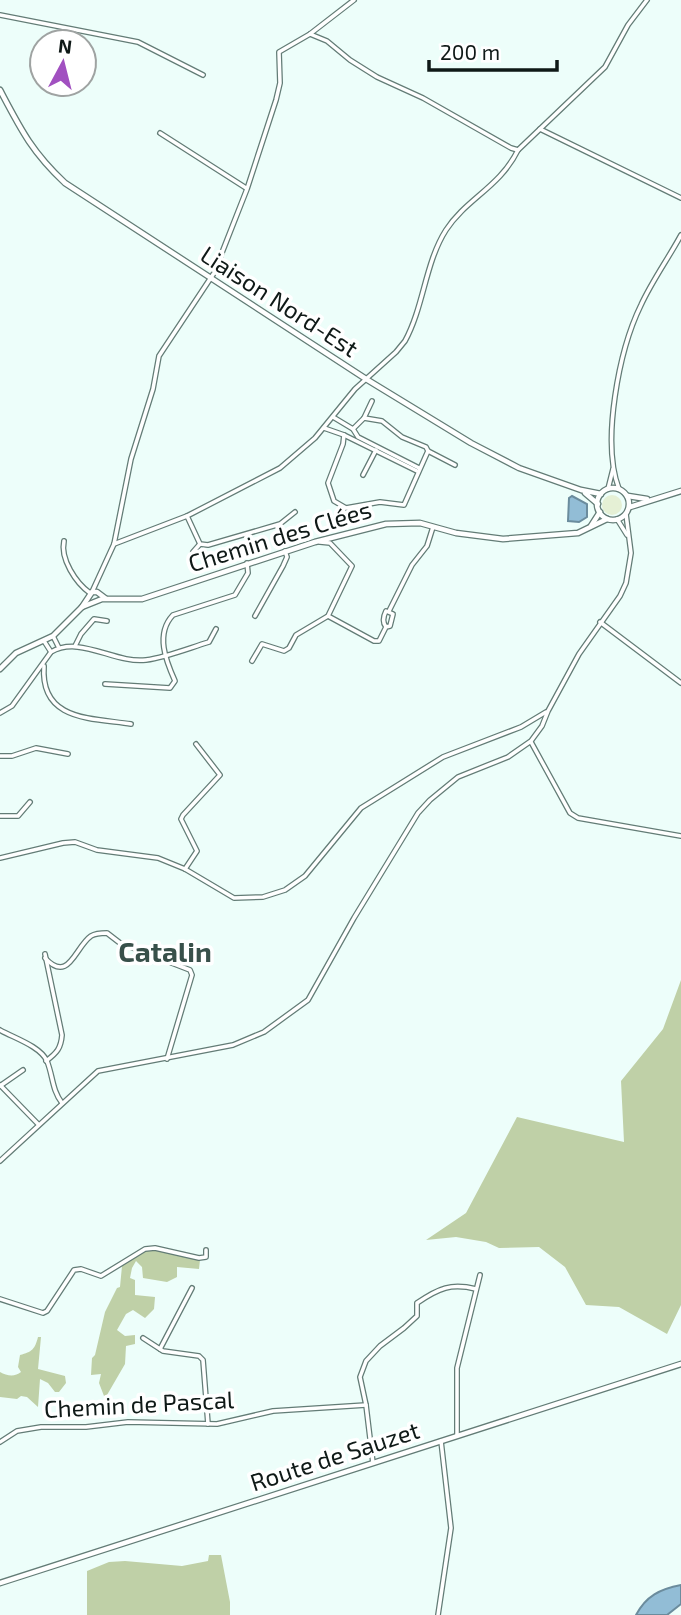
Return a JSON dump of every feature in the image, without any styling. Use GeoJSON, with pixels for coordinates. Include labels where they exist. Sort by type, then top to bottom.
{"type":"FeatureCollection","features":[{"type":"Feature","properties":{"kind":"main road","name":"Liaison Nord-Est"},"geometry":{"type":"LineString","coordinates":[[0,90],[25,138],[41,161],[65,183],[366,379],[501,459],[581,490],[601,494]]}},
{"type":"Feature","properties":{"kind":"main road"},"geometry":{"type":"LineString","coordinates":[[627,496],[629,507],[626,514],[617,519],[607,519],[600,512],[598,504],[601,494],[608,489],[619,489],[627,496],[648,500]]}},
{"type":"Feature","properties":{"kind":"main road","name":"Liaison Nord-Est"},"geometry":{"type":"LineString","coordinates":[[581,490],[598,504]]}},
{"type":"Feature","properties":{"kind":"main road"},"geometry":{"type":"LineString","coordinates":[[629,507],[681,491]]}},
{"type":"Feature","properties":{"kind":"main road"},"geometry":{"type":"LineString","coordinates":[[588,529],[600,512]]}},
{"type":"Feature","properties":{"kind":"main road","name":"Chemin des Clées"},"geometry":{"type":"LineString","coordinates":[[94,596],[108,599],[142,599],[358,529],[399,522],[420,523],[456,533],[503,539],[563,536],[588,529],[607,519]]}},
{"type":"Feature","properties":{"kind":"main road"},"geometry":{"type":"LineString","coordinates":[[0,669],[16,653],[53,636],[94,596]]}},
{"type":"Feature","properties":{"kind":"main road","name":"Route de Sauzet"},"geometry":{"type":"LineString","coordinates":[[0,1583],[681,1364]]}},
{"type":"Feature","properties":{"kind":"street"},"geometry":{"type":"LineString","coordinates":[[64,541],[62,549],[77,583],[94,596],[97,580],[114,544],[131,459],[153,389],[159,356],[211,278],[247,189],[280,83],[279,52],[310,34],[354,0]]}},
{"type":"Feature","properties":{"kind":"street"},"geometry":{"type":"LineString","coordinates":[[114,544],[187,516],[280,468],[324,428],[366,379],[405,341],[433,257],[448,227],[497,181],[519,150],[605,67],[628,25],[647,0]]}},
{"type":"Feature","properties":{"kind":"street"},"geometry":{"type":"LineString","coordinates":[[0,15],[138,42],[203,75]]}},
{"type":"Feature","properties":{"kind":"street"},"geometry":{"type":"LineString","coordinates":[[310,34],[327,41],[377,78],[519,150]]}},
{"type":"Feature","properties":{"kind":"street"},"geometry":{"type":"LineString","coordinates":[[540,129],[681,198]]}},
{"type":"Feature","properties":{"kind":"street"},"geometry":{"type":"LineString","coordinates":[[160,133],[247,189]]}},
{"type":"Feature","properties":{"kind":"street"},"geometry":{"type":"LineString","coordinates":[[619,489],[614,467],[617,381],[640,306],[681,235]]}},
{"type":"Feature","properties":{"kind":"street"},"geometry":{"type":"LineString","coordinates":[[353,429],[364,418],[372,401]]}},
{"type":"Feature","properties":{"kind":"street"},"geometry":{"type":"LineString","coordinates":[[333,416],[353,429],[358,437],[418,470]]}},
{"type":"Feature","properties":{"kind":"street"},"geometry":{"type":"LineString","coordinates":[[364,418],[382,421],[402,437],[426,447],[428,451],[455,465]]}},
{"type":"Feature","properties":{"kind":"street"},"geometry":{"type":"LineString","coordinates":[[324,428],[418,470]]}},
{"type":"Feature","properties":{"kind":"street"},"geometry":{"type":"LineString","coordinates":[[344,435],[328,483],[334,501],[346,508],[380,502],[404,505],[428,451]]}},
{"type":"Feature","properties":{"kind":"street"},"geometry":{"type":"LineString","coordinates":[[363,475],[376,450]]}},
{"type":"Feature","properties":{"kind":"street"},"geometry":{"type":"LineString","coordinates":[[608,489],[614,467]]}},
{"type":"Feature","properties":{"kind":"street"},"geometry":{"type":"LineString","coordinates":[[200,544],[208,545],[279,524],[295,512]]}},
{"type":"Feature","properties":{"kind":"street"},"geometry":{"type":"LineString","coordinates":[[0,1161],[98,1071],[233,1045],[264,1032],[308,1000],[418,813],[458,777],[508,757],[531,742],[542,726],[579,654],[620,596],[626,583],[631,562],[626,514]]}},
{"type":"Feature","properties":{"kind":"street"},"geometry":{"type":"LineString","coordinates":[[187,516],[200,544]]}},
{"type":"Feature","properties":{"kind":"street"},"geometry":{"type":"LineString","coordinates":[[617,519],[629,538]]}},
{"type":"Feature","properties":{"kind":"street"},"geometry":{"type":"LineString","coordinates":[[328,616],[374,641],[382,638],[386,627],[386,611],[389,611],[412,565],[427,545],[433,527]]}},
{"type":"Feature","properties":{"kind":"street"},"geometry":{"type":"LineString","coordinates":[[252,661],[262,644],[284,650],[289,648],[296,635],[328,616],[352,566],[330,543],[315,542]]}},
{"type":"Feature","properties":{"kind":"street"},"geometry":{"type":"LineString","coordinates":[[192,552],[200,544]]}},
{"type":"Feature","properties":{"kind":"street"},"geometry":{"type":"LineString","coordinates":[[255,616],[283,566],[287,557],[285,551]]}},
{"type":"Feature","properties":{"kind":"street"},"geometry":{"type":"LineString","coordinates":[[105,684],[170,688],[175,681],[162,650],[168,620],[173,615],[235,595],[248,573],[247,563]]}},
{"type":"Feature","properties":{"kind":"street"},"geometry":{"type":"LineString","coordinates":[[386,627],[390,626],[393,617],[389,611]]}},
{"type":"Feature","properties":{"kind":"street"},"geometry":{"type":"LineString","coordinates":[[75,646],[94,619],[107,621]]}},
{"type":"Feature","properties":{"kind":"street"},"geometry":{"type":"LineString","coordinates":[[600,622],[681,683]]}},
{"type":"Feature","properties":{"kind":"street"},"geometry":{"type":"LineString","coordinates":[[0,713],[12,706],[51,652],[59,648],[75,646],[145,660],[209,642],[216,629]]}},
{"type":"Feature","properties":{"kind":"street"},"geometry":{"type":"LineString","coordinates":[[53,636],[59,648]]}},
{"type":"Feature","properties":{"kind":"street"},"geometry":{"type":"LineString","coordinates":[[44,640],[51,652]]}},
{"type":"Feature","properties":{"kind":"street"},"geometry":{"type":"LineString","coordinates":[[44,664],[44,684],[58,708],[73,716],[131,724]]}},
{"type":"Feature","properties":{"kind":"street"},"geometry":{"type":"LineString","coordinates":[[0,859],[69,842],[115,853],[158,858],[185,869],[234,898],[263,897],[285,890],[305,876],[360,808],[443,757],[521,727],[548,711]]}},
{"type":"Feature","properties":{"kind":"street"},"geometry":{"type":"LineString","coordinates":[[531,742],[570,813],[578,818],[681,836]]}},
{"type":"Feature","properties":{"kind":"street"},"geometry":{"type":"LineString","coordinates":[[185,869],[197,851],[181,819],[220,775],[196,744]]}},
{"type":"Feature","properties":{"kind":"street"},"geometry":{"type":"LineString","coordinates":[[0,756],[36,748],[68,754]]}},
{"type":"Feature","properties":{"kind":"street"},"geometry":{"type":"LineString","coordinates":[[0,816],[18,816],[30,802]]}},
{"type":"Feature","properties":{"kind":"street"},"geometry":{"type":"LineString","coordinates":[[46,1060],[57,1052],[62,1035],[45,956],[53,967],[69,964],[94,934],[107,933],[126,946],[190,970],[192,975],[167,1059]]}},
{"type":"Feature","properties":{"kind":"street"},"geometry":{"type":"LineString","coordinates":[[0,1030],[38,1051],[46,1060],[56,1096],[62,1103]]}},
{"type":"Feature","properties":{"kind":"street"},"geometry":{"type":"LineString","coordinates":[[23,1070],[0,1085],[38,1124]]}},
{"type":"Feature","properties":{"kind":"street"},"geometry":{"type":"LineString","coordinates":[[0,1300],[43,1313],[74,1270],[81,1269],[101,1276],[145,1249],[155,1248],[199,1258],[206,1257],[206,1250]]}},
{"type":"Feature","properties":{"kind":"street"},"geometry":{"type":"LineString","coordinates":[[457,1436],[457,1368],[480,1275]]}},
{"type":"Feature","properties":{"kind":"street"},"geometry":{"type":"LineString","coordinates":[[373,1464],[360,1377],[366,1361],[417,1316],[417,1303],[436,1290],[460,1285],[477,1289]]}},
{"type":"Feature","properties":{"kind":"street"},"geometry":{"type":"LineString","coordinates":[[160,1349],[192,1288]]}},
{"type":"Feature","properties":{"kind":"street"},"geometry":{"type":"LineString","coordinates":[[143,1338],[160,1349],[199,1356],[203,1360],[208,1424]]}},
{"type":"Feature","properties":{"kind":"street","name":"Chemin de Pascal"},"geometry":{"type":"LineString","coordinates":[[0,1442],[18,1431],[41,1427],[86,1427],[128,1422],[225,1423],[273,1411],[366,1405]]}},
{"type":"Feature","properties":{"kind":"street"},"geometry":{"type":"LineString","coordinates":[[438,1615],[451,1528],[441,1441]]}},
{"type":"Feature","properties":{"kind":"green space"},"geometry":{"type":"Polygon","coordinates":[[[608,495],[616,495],[622,505],[616,515],[608,515],[602,509],[602,501],[608,495]]]}},
{"type":"Feature","properties":{"kind":"green space"},"geometry":{"type":"Polygon","coordinates":[[[681,980],[681,1305],[667,1334],[619,1307],[586,1305],[565,1267],[539,1247],[499,1248],[486,1242],[456,1237],[426,1240],[466,1213],[517,1117],[624,1142],[621,1081],[663,1029],[681,980]]]}},
{"type":"Feature","properties":{"kind":"green space"},"geometry":{"type":"Polygon","coordinates":[[[149,1250],[200,1260],[199,1269],[177,1267],[177,1277],[167,1282],[143,1278],[142,1267],[136,1261],[130,1278],[135,1280],[135,1295],[155,1297],[154,1309],[145,1318],[133,1310],[126,1314],[117,1330],[125,1336],[135,1335],[135,1344],[126,1346],[125,1364],[104,1396],[99,1383],[101,1374],[91,1375],[92,1358],[105,1312],[120,1287],[122,1266],[149,1250]]]}},
{"type":"Feature","properties":{"kind":"green space"},"geometry":{"type":"Polygon","coordinates":[[[38,1337],[41,1337],[38,1369],[65,1376],[66,1383],[59,1392],[55,1392],[48,1383],[40,1379],[38,1407],[27,1397],[0,1397],[0,1372],[16,1375],[21,1372],[18,1367],[20,1355],[32,1349],[38,1337]]]}},
{"type":"Feature","properties":{"kind":"green space"},"geometry":{"type":"Polygon","coordinates":[[[209,1555],[221,1555],[230,1615],[87,1615],[87,1571],[109,1562],[125,1561],[182,1566],[208,1561],[209,1555]]]}},
{"type":"Feature","properties":{"kind":"water"},"geometry":{"type":"Polygon","coordinates":[[[572,496],[587,504],[587,517],[579,522],[568,521],[569,498],[572,496]]]}},
{"type":"Feature","properties":{"kind":"water"},"geometry":{"type":"Polygon","coordinates":[[[681,1585],[681,1604],[667,1615],[636,1615],[654,1594],[681,1585]]]}},
{"type":"Feature","properties":{"kind":"district","name":"Catalin"},"geometry":{"type":"Point","coordinates":[165,952]}}]}
